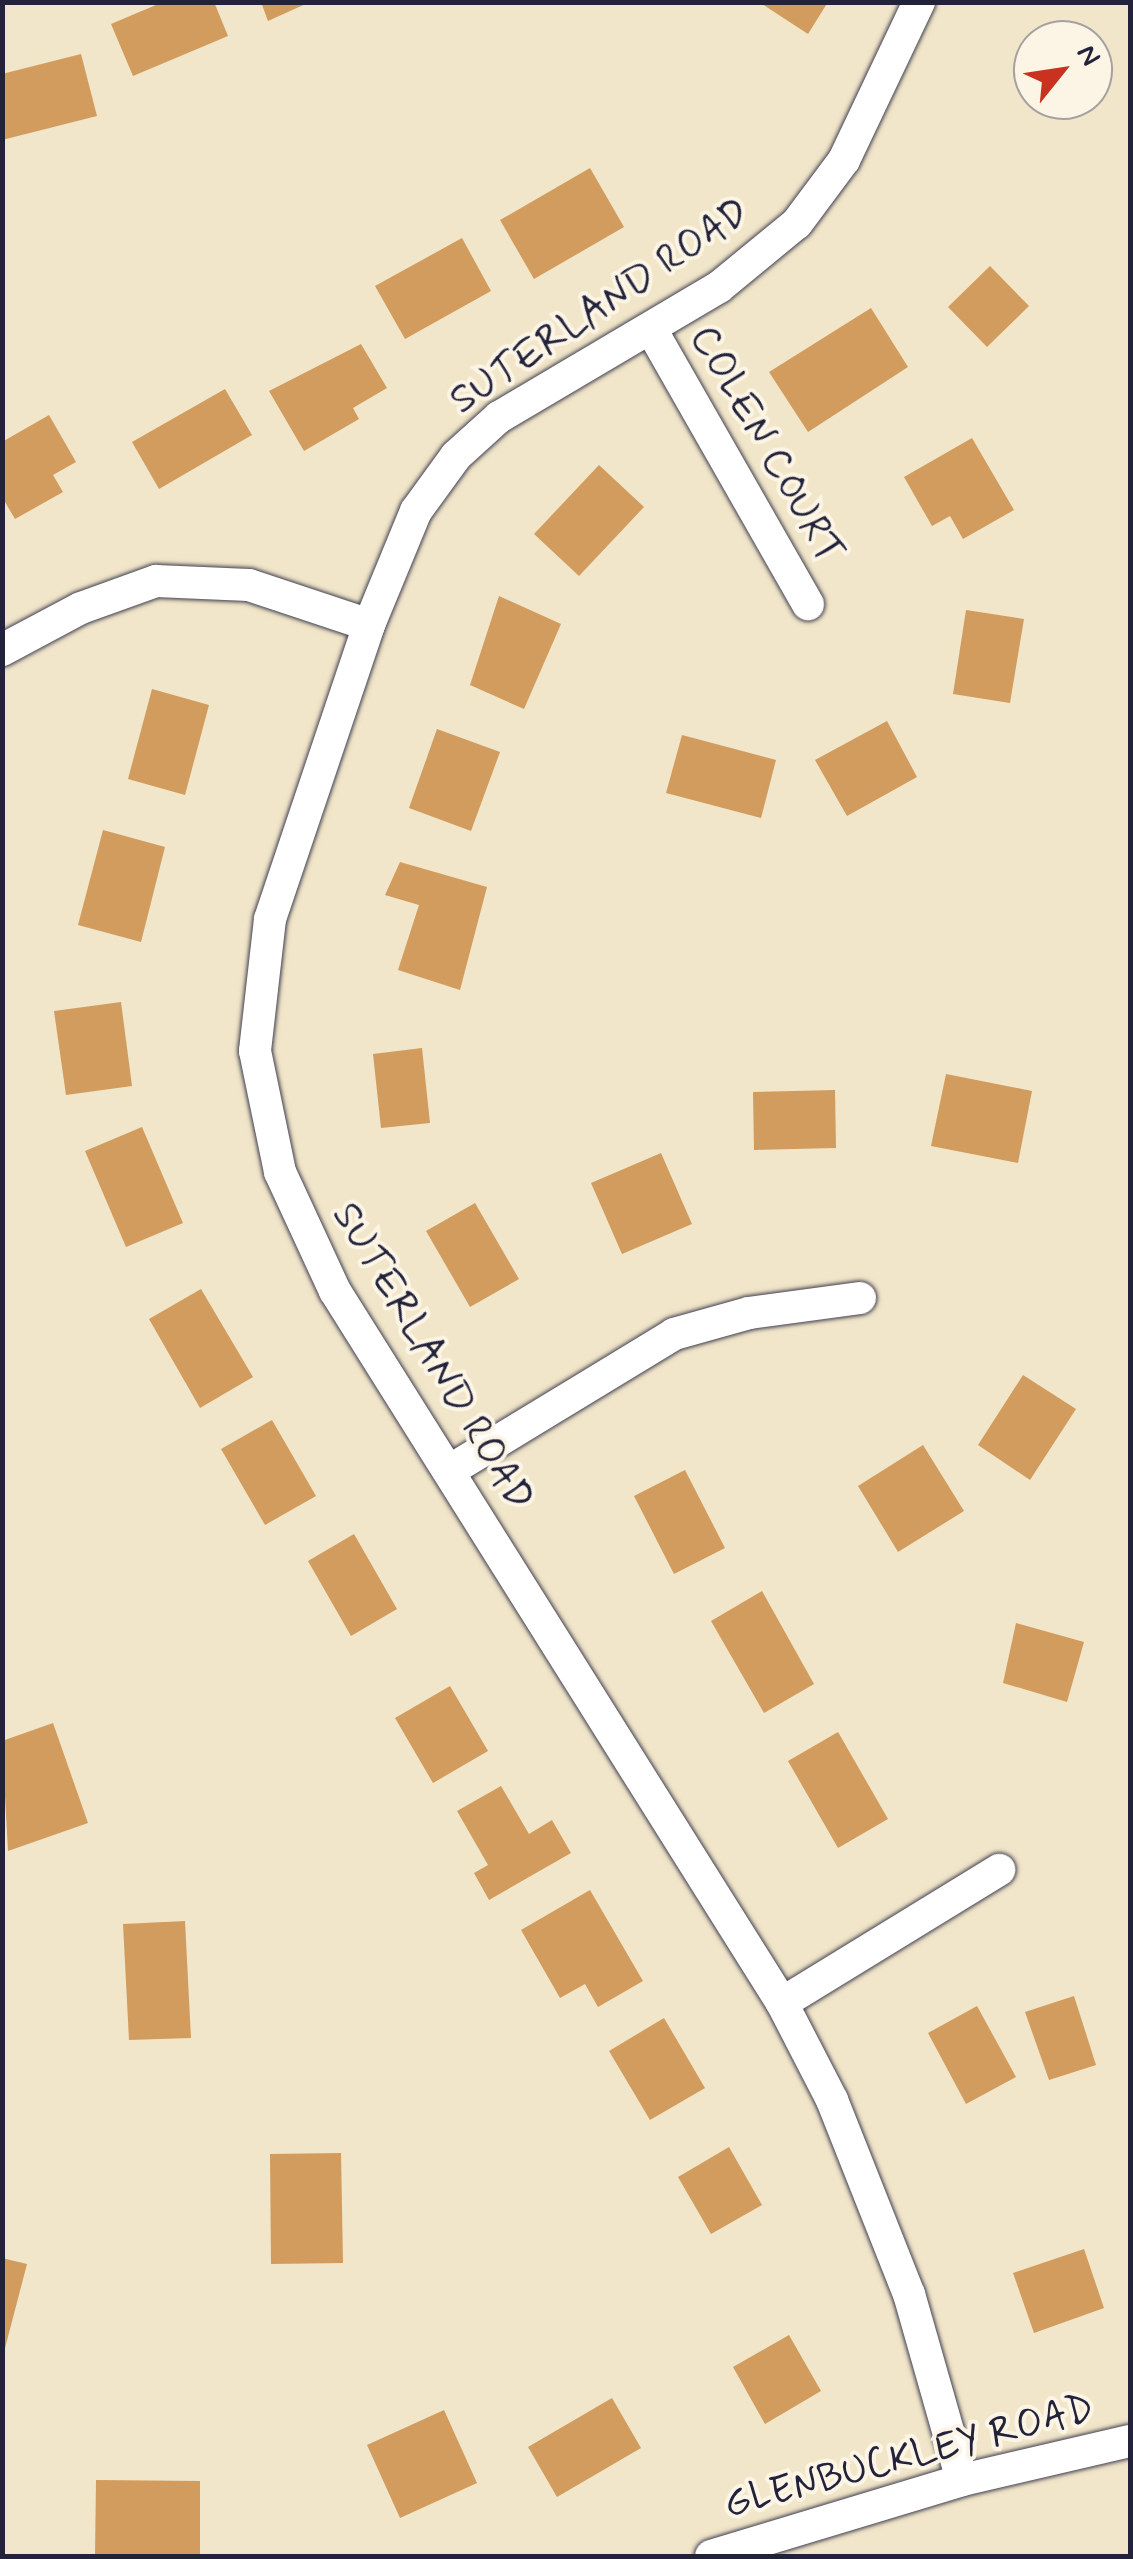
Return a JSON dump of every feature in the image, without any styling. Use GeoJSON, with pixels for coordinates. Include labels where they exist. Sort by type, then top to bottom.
{"type":"FeatureCollection","features":[{"type":"Feature","properties":{"kind":"street","name":"SUTERLAND ROAD"},"geometry":{"type":"LineString","coordinates":[[919,2],[867,120],[820,197],[746,267],[651,329],[545,385],[456,456],[416,511],[369,625],[270,919],[254,1051],[276,1157],[302,1227],[449,1471],[782,2003],[871,2190],[962,2480]]}},
{"type":"Feature","properties":{"kind":"street","name":"COLEN COURT"},"geometry":{"type":"LineString","coordinates":[[651,329],[808,604]]}},
{"type":"Feature","properties":{"kind":"street"},"geometry":{"type":"LineString","coordinates":[[2,650],[81,608],[156,581],[249,586],[369,625]]}},
{"type":"Feature","properties":{"kind":"street"},"geometry":{"type":"LineString","coordinates":[[449,1471],[674,1334],[750,1313],[860,1298]]}},
{"type":"Feature","properties":{"kind":"street"},"geometry":{"type":"LineString","coordinates":[[782,2003],[999,1870]]}},
{"type":"Feature","properties":{"kind":"street","name":"GLENBUCKLEY ROAD"},"geometry":{"type":"LineString","coordinates":[[711,2556],[962,2480],[1130,2441]]}},
{"type":"Feature","properties":{"kind":"building"},"geometry":{"type":"Polygon","coordinates":[[[163,2],[214,2],[228,36],[133,76],[111,24],[163,2]]]}},
{"type":"Feature","properties":{"kind":"building"},"geometry":{"type":"Polygon","coordinates":[[[261,2],[310,2],[268,21],[261,2]]]}},
{"type":"Feature","properties":{"kind":"building"},"geometry":{"type":"Polygon","coordinates":[[[759,2],[828,2],[808,34],[759,2]]]}},
{"type":"Feature","properties":{"kind":"building"},"geometry":{"type":"Polygon","coordinates":[[[81,54],[97,116],[2,140],[2,74],[81,54]]]}},
{"type":"Feature","properties":{"kind":"building"},"geometry":{"type":"Polygon","coordinates":[[[590,168],[624,227],[534,279],[500,220],[590,168]]]}},
{"type":"Feature","properties":{"kind":"building"},"geometry":{"type":"Polygon","coordinates":[[[462,238],[491,291],[405,339],[375,286],[462,238]]]}},
{"type":"Feature","properties":{"kind":"building"},"geometry":{"type":"Polygon","coordinates":[[[990,266],[1029,306],[987,347],[948,307],[990,266]]]}},
{"type":"Feature","properties":{"kind":"building"},"geometry":{"type":"Polygon","coordinates":[[[871,308],[908,367],[808,432],[769,372],[871,308]]]}},
{"type":"Feature","properties":{"kind":"building"},"geometry":{"type":"Polygon","coordinates":[[[361,344],[387,388],[353,408],[359,419],[304,451],[269,391],[361,344]]]}},
{"type":"Feature","properties":{"kind":"building"},"geometry":{"type":"Polygon","coordinates":[[[225,389],[252,435],[159,489],[132,442],[225,389]]]}},
{"type":"Feature","properties":{"kind":"building"},"geometry":{"type":"Polygon","coordinates":[[[49,415],[76,462],[53,475],[63,492],[15,519],[2,497],[2,442],[49,415]]]}},
{"type":"Feature","properties":{"kind":"building"},"geometry":{"type":"Polygon","coordinates":[[[972,438],[1014,510],[963,539],[950,516],[932,526],[904,477],[972,438]]]}},
{"type":"Feature","properties":{"kind":"building"},"geometry":{"type":"Polygon","coordinates":[[[599,465],[644,507],[579,576],[534,534],[599,465]]]}},
{"type":"Feature","properties":{"kind":"building"},"geometry":{"type":"Polygon","coordinates":[[[499,596],[561,624],[524,709],[470,685],[499,596]]]}},
{"type":"Feature","properties":{"kind":"building"},"geometry":{"type":"Polygon","coordinates":[[[966,610],[1024,619],[1010,703],[953,694],[966,610]]]}},
{"type":"Feature","properties":{"kind":"building"},"geometry":{"type":"Polygon","coordinates":[[[152,689],[209,705],[185,795],[128,779],[152,689]]]}},
{"type":"Feature","properties":{"kind":"building"},"geometry":{"type":"Polygon","coordinates":[[[887,721],[917,777],[847,816],[815,760],[887,721]]]}},
{"type":"Feature","properties":{"kind":"building"},"geometry":{"type":"Polygon","coordinates":[[[437,729],[500,752],[471,831],[409,808],[437,729]]]}},
{"type":"Feature","properties":{"kind":"building"},"geometry":{"type":"Polygon","coordinates":[[[682,735],[776,760],[761,818],[666,793],[682,735]]]}},
{"type":"Feature","properties":{"kind":"building"},"geometry":{"type":"Polygon","coordinates":[[[103,830],[165,847],[141,942],[78,925],[103,830]]]}},
{"type":"Feature","properties":{"kind":"building"},"geometry":{"type":"Polygon","coordinates":[[[400,862],[487,887],[460,990],[398,970],[419,905],[385,895],[400,862]]]}},
{"type":"Feature","properties":{"kind":"building"},"geometry":{"type":"Polygon","coordinates":[[[121,1002],[132,1086],[66,1095],[54,1011],[121,1002]]]}},
{"type":"Feature","properties":{"kind":"building"},"geometry":{"type":"Polygon","coordinates":[[[422,1048],[430,1123],[381,1128],[373,1054],[422,1048]]]}},
{"type":"Feature","properties":{"kind":"building"},"geometry":{"type":"Polygon","coordinates":[[[946,1074],[1032,1091],[1018,1163],[931,1146],[946,1074]]]}},
{"type":"Feature","properties":{"kind":"building"},"geometry":{"type":"Polygon","coordinates":[[[835,1090],[836,1148],[754,1150],[753,1092],[835,1090]]]}},
{"type":"Feature","properties":{"kind":"building"},"geometry":{"type":"Polygon","coordinates":[[[142,1127],[183,1223],[126,1247],[85,1151],[142,1127]]]}},
{"type":"Feature","properties":{"kind":"building"},"geometry":{"type":"Polygon","coordinates":[[[661,1153],[692,1224],[622,1254],[591,1183],[661,1153]]]}},
{"type":"Feature","properties":{"kind":"building"},"geometry":{"type":"Polygon","coordinates":[[[475,1203],[519,1279],[470,1307],[426,1231],[475,1203]]]}},
{"type":"Feature","properties":{"kind":"building"},"geometry":{"type":"Polygon","coordinates":[[[201,1289],[253,1377],[200,1408],[149,1319],[201,1289]]]}},
{"type":"Feature","properties":{"kind":"building"},"geometry":{"type":"Polygon","coordinates":[[[1023,1375],[1076,1409],[1030,1480],[978,1445],[1023,1375]]]}},
{"type":"Feature","properties":{"kind":"building"},"geometry":{"type":"Polygon","coordinates":[[[272,1420],[316,1496],[265,1525],[221,1449],[272,1420]]]}},
{"type":"Feature","properties":{"kind":"building"},"geometry":{"type":"Polygon","coordinates":[[[923,1445],[964,1511],[898,1552],[858,1486],[923,1445]]]}},
{"type":"Feature","properties":{"kind":"building"},"geometry":{"type":"Polygon","coordinates":[[[685,1470],[725,1548],[674,1574],[634,1496],[685,1470]]]}},
{"type":"Feature","properties":{"kind":"building"},"geometry":{"type":"Polygon","coordinates":[[[354,1534],[397,1609],[351,1636],[308,1561],[354,1534]]]}},
{"type":"Feature","properties":{"kind":"building"},"geometry":{"type":"Polygon","coordinates":[[[762,1591],[814,1684],[764,1713],[711,1621],[762,1591]]]}},
{"type":"Feature","properties":{"kind":"building"},"geometry":{"type":"Polygon","coordinates":[[[1016,1623],[1084,1642],[1067,1702],[1003,1683],[1016,1623]]]}},
{"type":"Feature","properties":{"kind":"building"},"geometry":{"type":"Polygon","coordinates":[[[450,1686],[488,1751],[433,1783],[395,1718],[450,1686]]]}},
{"type":"Feature","properties":{"kind":"building"},"geometry":{"type":"Polygon","coordinates":[[[53,1723],[88,1823],[8,1851],[2,1741],[53,1723]]]}},
{"type":"Feature","properties":{"kind":"building"},"geometry":{"type":"Polygon","coordinates":[[[838,1732],[888,1819],[838,1848],[788,1761],[838,1732]]]}},
{"type":"Feature","properties":{"kind":"building"},"geometry":{"type":"Polygon","coordinates":[[[501,1786],[529,1834],[552,1820],[571,1853],[489,1900],[474,1873],[488,1865],[457,1811],[501,1786]]]}},
{"type":"Feature","properties":{"kind":"building"},"geometry":{"type":"Polygon","coordinates":[[[590,1890],[643,1981],[598,2007],[585,1984],[560,1998],[521,1930],[590,1890]]]}},
{"type":"Feature","properties":{"kind":"building"},"geometry":{"type":"Polygon","coordinates":[[[185,1921],[191,2038],[129,2040],[123,1924],[185,1921]]]}},
{"type":"Feature","properties":{"kind":"building"},"geometry":{"type":"Polygon","coordinates":[[[1074,1996],[1096,2065],[1049,2080],[1025,2012],[1074,1996]]]}},
{"type":"Feature","properties":{"kind":"building"},"geometry":{"type":"Polygon","coordinates":[[[977,2006],[1016,2077],[966,2104],[928,2033],[977,2006]]]}},
{"type":"Feature","properties":{"kind":"building"},"geometry":{"type":"Polygon","coordinates":[[[664,2018],[705,2088],[650,2120],[609,2051],[664,2018]]]}},
{"type":"Feature","properties":{"kind":"building"},"geometry":{"type":"Polygon","coordinates":[[[729,2147],[762,2205],[711,2234],[678,2177],[729,2147]]]}},
{"type":"Feature","properties":{"kind":"building"},"geometry":{"type":"Polygon","coordinates":[[[341,2153],[343,2263],[271,2264],[270,2154],[341,2153]]]}},
{"type":"Feature","properties":{"kind":"building"},"geometry":{"type":"Polygon","coordinates":[[[1084,2249],[1104,2308],[1034,2333],[1013,2273],[1084,2249]]]}},
{"type":"Feature","properties":{"kind":"building"},"geometry":{"type":"Polygon","coordinates":[[[2,2258],[27,2264],[4,2352],[2,2352],[2,2258]]]}},
{"type":"Feature","properties":{"kind":"building"},"geometry":{"type":"Polygon","coordinates":[[[789,2335],[821,2391],[765,2424],[733,2367],[789,2335]]]}},
{"type":"Feature","properties":{"kind":"building"},"geometry":{"type":"Polygon","coordinates":[[[612,2398],[641,2448],[557,2497],[528,2447],[612,2398]]]}},
{"type":"Feature","properties":{"kind":"building"},"geometry":{"type":"Polygon","coordinates":[[[444,2410],[477,2483],[400,2518],[367,2445],[444,2410]]]}},
{"type":"Feature","properties":{"kind":"building"},"geometry":{"type":"Polygon","coordinates":[[[96,2480],[200,2481],[200,2556],[95,2556],[96,2480]]]}}]}
